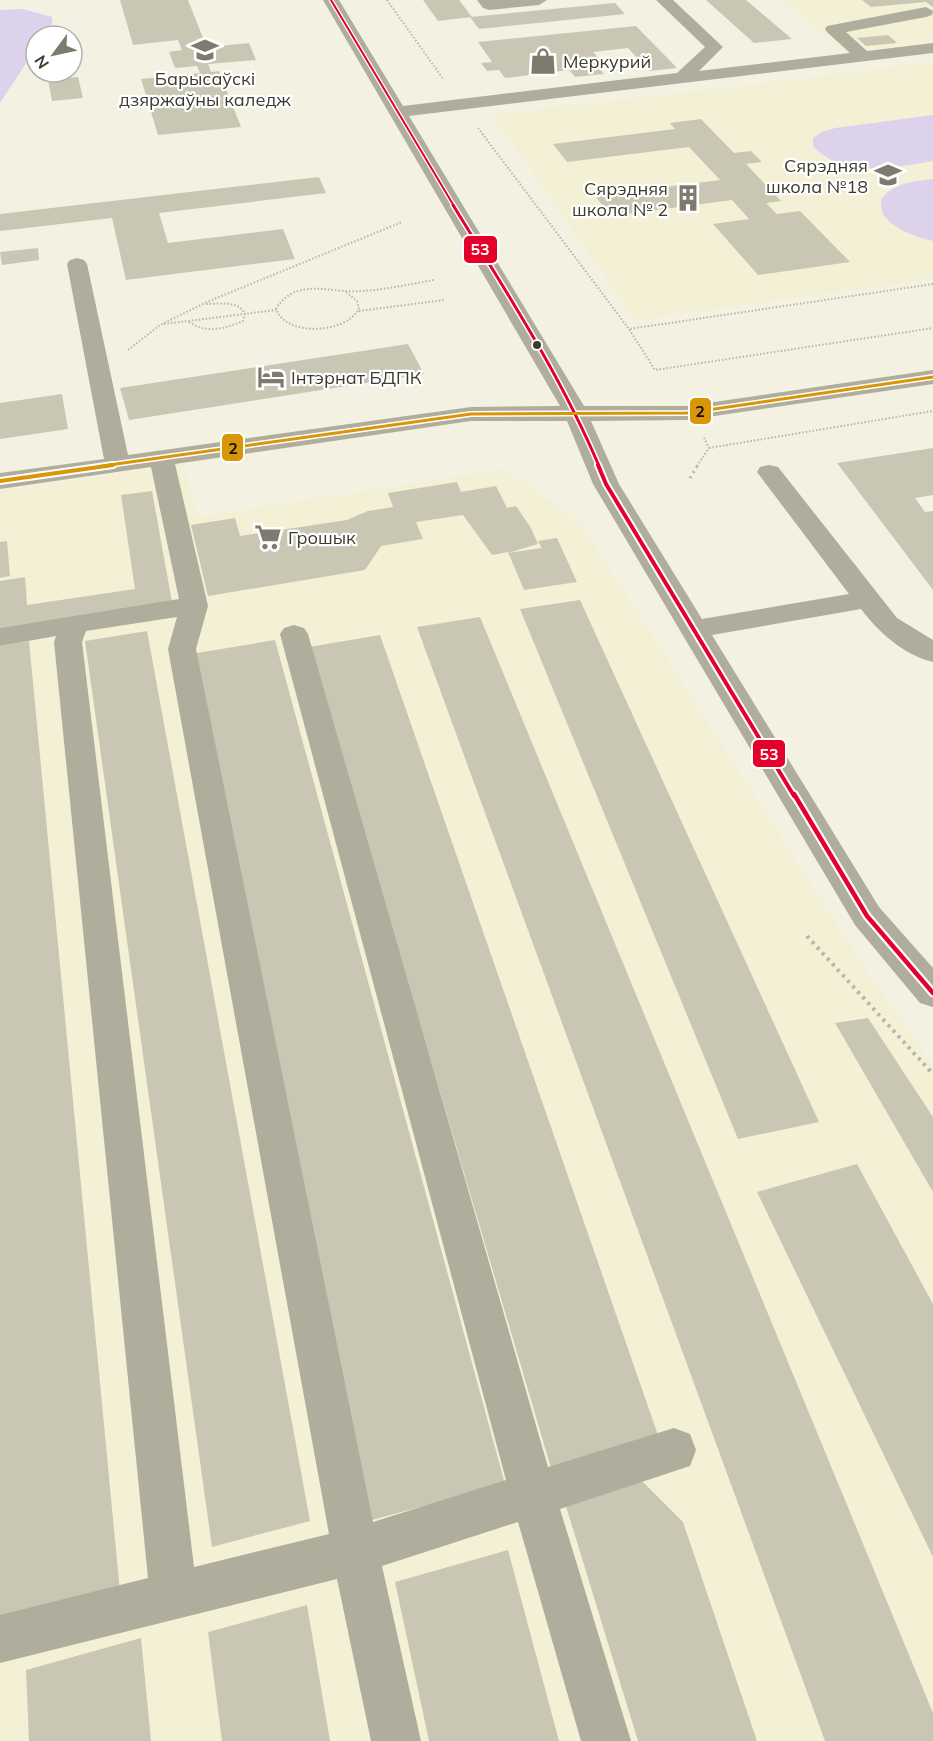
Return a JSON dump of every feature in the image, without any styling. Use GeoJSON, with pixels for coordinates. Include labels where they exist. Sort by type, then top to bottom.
{"type":"FeatureCollection","features":[{"type":"Feature","properties":{"kind":"street"},"geometry":{"type":"LineString","coordinates":[[331,0],[577,416],[606,484],[867,916],[933,993]]}},
{"type":"Feature","properties":{"kind":"street"},"geometry":{"type":"LineString","coordinates":[[485,0],[489,5],[538,0]]}},
{"type":"Feature","properties":{"kind":"street"},"geometry":{"type":"LineString","coordinates":[[664,0],[715,46],[683,77]]}},
{"type":"Feature","properties":{"kind":"street"},"geometry":{"type":"LineString","coordinates":[[863,56],[833,29],[926,12]]}},
{"type":"Feature","properties":{"kind":"street"},"geometry":{"type":"LineString","coordinates":[[398,112],[933,48]]}},
{"type":"Feature","properties":{"kind":"street"},"geometry":{"type":"LineString","coordinates":[[77,264],[117,463]]}},
{"type":"Feature","properties":{"kind":"street"},"geometry":{"type":"LineString","coordinates":[[0,481],[471,414],[577,416],[687,413],[933,377]]}},
{"type":"Feature","properties":{"kind":"street"},"geometry":{"type":"LineString","coordinates":[[161,457],[194,606],[182,649],[355,1551],[396,1741]]}},
{"type":"Feature","properties":{"kind":"street"},"geometry":{"type":"LineString","coordinates":[[769,472],[887,624],[933,653]]}},
{"type":"Feature","properties":{"kind":"street"},"geometry":{"type":"LineString","coordinates":[[694,630],[868,598]]}},
{"type":"Feature","properties":{"kind":"street"},"geometry":{"type":"LineString","coordinates":[[0,637],[194,606]]}},
{"type":"Feature","properties":{"kind":"street"},"geometry":{"type":"LineString","coordinates":[[74,624],[68,642],[174,1597]]}},
{"type":"Feature","properties":{"kind":"street"},"geometry":{"type":"LineString","coordinates":[[294,634],[533,1495],[606,1741]]}},
{"type":"Feature","properties":{"kind":"street"},"geometry":{"type":"LineString","coordinates":[[0,1639],[355,1551],[674,1450]]}},
{"type":"Feature","properties":{"kind":"path"},"geometry":{"type":"LineString","coordinates":[[387,0],[461,104],[629,329],[655,370],[933,328]]}},
{"type":"Feature","properties":{"kind":"path"},"geometry":{"type":"LineString","coordinates":[[99,373],[160,325],[202,304],[402,222]]}},
{"type":"Feature","properties":{"kind":"path"},"geometry":{"type":"LineString","coordinates":[[434,280],[346,292],[321,288],[295,292],[278,303],[276,310],[284,322],[294,326],[320,329],[345,323],[359,311],[444,300]]}},
{"type":"Feature","properties":{"kind":"path"},"geometry":{"type":"LineString","coordinates":[[629,329],[933,284]]}},
{"type":"Feature","properties":{"kind":"path"},"geometry":{"type":"LineString","coordinates":[[346,292],[355,297],[359,304],[359,311]]}},
{"type":"Feature","properties":{"kind":"path"},"geometry":{"type":"LineString","coordinates":[[188,321],[197,328],[209,331],[226,330],[243,321],[245,314],[242,308],[234,304],[202,304]]}},
{"type":"Feature","properties":{"kind":"path"},"geometry":{"type":"LineString","coordinates":[[160,325],[276,310]]}},
{"type":"Feature","properties":{"kind":"path"},"geometry":{"type":"LineString","coordinates":[[690,478],[710,448],[933,411]]}},
{"type":"Feature","properties":{"kind":"path"},"geometry":{"type":"LineString","coordinates":[[700,431],[710,448]]}},
{"type":"Feature","properties":{"kind":"path"},"geometry":{"type":"LineString","coordinates":[[807,936],[933,1074]]}},
{"type":"Feature","properties":{"kind":"shaded area"},"geometry":{"type":"Polygon","coordinates":[[[782,0],[933,0],[933,43],[844,52],[782,0]]]}},
{"type":"Feature","properties":{"kind":"shaded area"},"geometry":{"type":"Polygon","coordinates":[[[23,9],[52,17],[52,23],[24,24],[24,66],[0,103],[0,10],[23,9]]]}},
{"type":"Feature","properties":{"kind":"shaded area"},"geometry":{"type":"Polygon","coordinates":[[[933,62],[933,279],[635,320],[492,114],[751,85],[933,62]]]}},
{"type":"Feature","properties":{"kind":"shaded area"},"geometry":{"type":"Polygon","coordinates":[[[933,115],[933,161],[886,168],[854,167],[839,164],[825,157],[813,146],[813,138],[835,128],[933,115]]]}},
{"type":"Feature","properties":{"kind":"shaded area"},"geometry":{"type":"Polygon","coordinates":[[[933,179],[933,241],[913,235],[892,224],[883,214],[881,200],[897,186],[933,179]]]}},
{"type":"Feature","properties":{"kind":"shaded area"},"geometry":{"type":"Polygon","coordinates":[[[183,463],[198,517],[503,469],[580,522],[865,968],[933,1065],[933,1741],[0,1741],[0,491],[183,463]]]}},
{"type":"Feature","properties":{"kind":"building"},"geometry":{"type":"Polygon","coordinates":[[[120,0],[188,0],[203,38],[197,39],[201,48],[249,43],[256,60],[208,64],[211,72],[219,71],[241,127],[158,135],[141,79],[200,73],[197,66],[175,68],[169,52],[182,50],[178,40],[133,45],[120,0]]]}},
{"type":"Feature","properties":{"kind":"building"},"geometry":{"type":"Polygon","coordinates":[[[423,0],[459,0],[472,17],[438,21],[423,0]]]}},
{"type":"Feature","properties":{"kind":"building"},"geometry":{"type":"Polygon","coordinates":[[[706,0],[746,0],[792,39],[754,43],[706,0]]]}},
{"type":"Feature","properties":{"kind":"building"},"geometry":{"type":"Polygon","coordinates":[[[862,0],[933,0],[933,7],[926,2],[871,7],[862,0]]]}},
{"type":"Feature","properties":{"kind":"building"},"geometry":{"type":"Polygon","coordinates":[[[615,3],[625,14],[479,29],[470,17],[615,3]]]}},
{"type":"Feature","properties":{"kind":"building"},"geometry":{"type":"Polygon","coordinates":[[[636,26],[677,68],[649,71],[628,48],[593,52],[606,66],[598,67],[604,74],[575,77],[569,70],[505,78],[499,70],[487,71],[481,63],[492,62],[478,42],[636,26]]]}},
{"type":"Feature","properties":{"kind":"building"},"geometry":{"type":"Polygon","coordinates":[[[888,35],[897,43],[866,46],[857,38],[888,35]]]}},
{"type":"Feature","properties":{"kind":"building"},"geometry":{"type":"Polygon","coordinates":[[[49,84],[80,84],[83,98],[52,101],[49,84]]]}},
{"type":"Feature","properties":{"kind":"building","name":"Сярэдняя школа № 2"},"geometry":{"type":"Polygon","coordinates":[[[701,119],[734,153],[751,151],[762,162],[746,164],[781,201],[766,203],[777,214],[800,211],[850,262],[758,275],[713,224],[749,219],[732,200],[611,216],[595,196],[720,180],[689,147],[567,162],[553,144],[675,129],[670,123],[701,119]]]}},
{"type":"Feature","properties":{"kind":"building"},"geometry":{"type":"Polygon","coordinates":[[[319,177],[326,193],[159,213],[168,243],[283,229],[295,259],[126,280],[112,218],[0,231],[0,214],[319,177]]]}},
{"type":"Feature","properties":{"kind":"building"},"geometry":{"type":"Polygon","coordinates":[[[38,248],[39,260],[2,265],[0,252],[38,248]]]}},
{"type":"Feature","properties":{"kind":"building"},"geometry":{"type":"Polygon","coordinates":[[[408,344],[424,374],[129,420],[120,388],[408,344]]]}},
{"type":"Feature","properties":{"kind":"building"},"geometry":{"type":"Polygon","coordinates":[[[62,394],[68,429],[0,439],[0,403],[62,394]]]}},
{"type":"Feature","properties":{"kind":"building"},"geometry":{"type":"Polygon","coordinates":[[[933,448],[933,495],[915,498],[925,512],[933,511],[933,590],[837,463],[933,448]]]}},
{"type":"Feature","properties":{"kind":"building"},"geometry":{"type":"Polygon","coordinates":[[[457,482],[461,492],[496,486],[507,508],[516,506],[531,528],[538,544],[492,555],[463,515],[416,522],[423,539],[381,546],[365,570],[208,596],[191,525],[235,518],[240,536],[347,520],[368,511],[393,507],[388,493],[457,482]]]}},
{"type":"Feature","properties":{"kind":"building"},"geometry":{"type":"Polygon","coordinates":[[[152,491],[172,602],[0,628],[0,581],[25,577],[27,605],[135,589],[121,495],[152,491]]]}},
{"type":"Feature","properties":{"kind":"building"},"geometry":{"type":"Polygon","coordinates":[[[557,538],[577,582],[524,590],[508,553],[542,548],[538,541],[557,538]]]}},
{"type":"Feature","properties":{"kind":"building"},"geometry":{"type":"Polygon","coordinates":[[[7,541],[10,576],[0,578],[0,542],[7,541]]]}},
{"type":"Feature","properties":{"kind":"building"},"geometry":{"type":"Polygon","coordinates":[[[580,600],[819,1122],[738,1139],[520,609],[580,600]]]}},
{"type":"Feature","properties":{"kind":"building"},"geometry":{"type":"Polygon","coordinates":[[[480,617],[933,1713],[933,1741],[825,1741],[417,627],[480,617]]]}},
{"type":"Feature","properties":{"kind":"building"},"geometry":{"type":"Polygon","coordinates":[[[147,631],[310,1521],[212,1547],[85,641],[147,631]]]}},
{"type":"Feature","properties":{"kind":"building"},"geometry":{"type":"Polygon","coordinates":[[[380,635],[659,1438],[551,1468],[309,647],[380,635]]]}},
{"type":"Feature","properties":{"kind":"building"},"geometry":{"type":"Polygon","coordinates":[[[275,640],[505,1484],[372,1520],[191,654],[275,640]]]}},
{"type":"Feature","properties":{"kind":"building"},"geometry":{"type":"Polygon","coordinates":[[[29,641],[120,1592],[0,1625],[0,646],[29,641]]]}},
{"type":"Feature","properties":{"kind":"building"},"geometry":{"type":"Polygon","coordinates":[[[868,1018],[933,1117],[933,1192],[835,1023],[868,1018]]]}},
{"type":"Feature","properties":{"kind":"building"},"geometry":{"type":"Polygon","coordinates":[[[857,1164],[933,1304],[933,1557],[757,1192],[857,1164]]]}},
{"type":"Feature","properties":{"kind":"building"},"geometry":{"type":"Polygon","coordinates":[[[637,1476],[683,1522],[757,1741],[638,1741],[565,1503],[637,1476]]]}},
{"type":"Feature","properties":{"kind":"building"},"geometry":{"type":"Polygon","coordinates":[[[508,1550],[559,1741],[429,1741],[395,1582],[508,1550]]]}},
{"type":"Feature","properties":{"kind":"building"},"geometry":{"type":"Polygon","coordinates":[[[307,1605],[330,1741],[222,1741],[208,1632],[307,1605]]]}},
{"type":"Feature","properties":{"kind":"building"},"geometry":{"type":"Polygon","coordinates":[[[141,1638],[151,1741],[29,1741],[26,1670],[141,1638]]]}},
{"type":"Feature","properties":{"kind":"transit line","name":"53"},"geometry":{"type":"LineString","coordinates":[[331,0],[550,366],[577,415],[606,484],[867,916],[933,993]]}},
{"type":"Feature","properties":{"kind":"transit line","name":"2"},"geometry":{"type":"LineString","coordinates":[[0,481],[471,414],[687,413],[933,377]]}},
{"type":"Feature","properties":{"kind":"place","name":"Барысаўскі дзяржаўны каледж"},"geometry":{"type":"Point","coordinates":[205,50]}},
{"type":"Feature","properties":{"kind":"place","name":"Меркурий"},"geometry":{"type":"Point","coordinates":[543,61]}},
{"type":"Feature","properties":{"kind":"place","name":"Сярэдняя школа №18"},"geometry":{"type":"Point","coordinates":[888,175]}},
{"type":"Feature","properties":{"kind":"place","name":"Сярэдняя школа № 2"},"geometry":{"type":"Point","coordinates":[688,198]}},
{"type":"Feature","properties":{"kind":"place","name":"Інтэрнат БДПК"},"geometry":{"type":"Point","coordinates":[271,377]}},
{"type":"Feature","properties":{"kind":"place","name":"Грошык"},"geometry":{"type":"Point","coordinates":[268,537]}}]}
